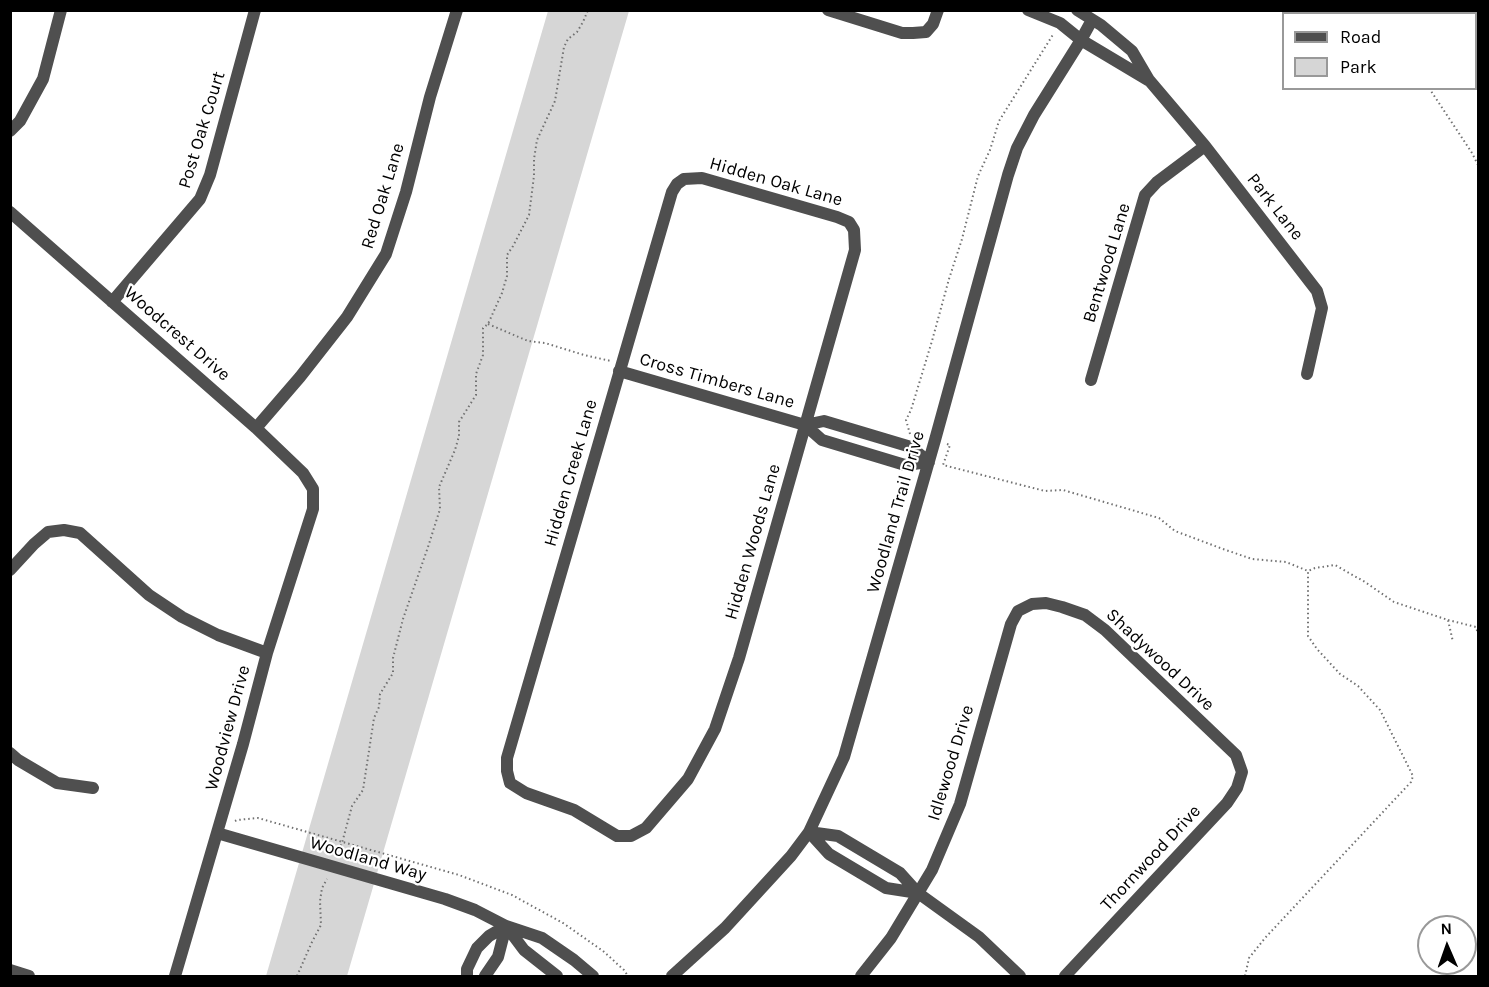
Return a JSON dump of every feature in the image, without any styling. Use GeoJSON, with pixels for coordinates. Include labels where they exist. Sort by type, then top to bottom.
{"type":"FeatureCollection","features":[{"type":"Feature","properties":{"kind":"street"},"geometry":{"type":"LineString","coordinates":[[10,131],[20,121],[43,79],[61,10]]}},
{"type":"Feature","properties":{"kind":"street","name":"Post Oak Court"},"geometry":{"type":"LineString","coordinates":[[112,302],[200,199],[210,175],[255,10]]}},
{"type":"Feature","properties":{"kind":"street","name":"Red Oak Lane"},"geometry":{"type":"LineString","coordinates":[[256,428],[300,377],[346,317],[386,254],[406,192],[430,97],[457,10]]}},
{"type":"Feature","properties":{"kind":"street"},"geometry":{"type":"LineString","coordinates":[[828,10],[902,33],[926,32],[933,24],[938,10]]}},
{"type":"Feature","properties":{"kind":"street","name":"Park Lane"},"geometry":{"type":"LineString","coordinates":[[1028,10],[1060,23],[1081,40],[1149,80]]}},
{"type":"Feature","properties":{"kind":"street","name":"Park Lane"},"geometry":{"type":"LineString","coordinates":[[1077,10],[1101,25],[1132,51],[1149,80],[1206,146],[1317,291],[1322,308],[1307,374]]}},
{"type":"Feature","properties":{"kind":"street","name":"Woodland Trail Drive"},"geometry":{"type":"LineString","coordinates":[[672,976],[724,928],[791,856],[809,832],[844,758],[1017,148],[1034,115],[1092,20]]}},
{"type":"Feature","properties":{"kind":"street","name":"Bentwood Lane"},"geometry":{"type":"LineString","coordinates":[[1091,380],[1145,195],[1157,182],[1206,146]]}},
{"type":"Feature","properties":{"kind":"street","name":"Hidden Oak Lane"},"geometry":{"type":"LineString","coordinates":[[684,179],[702,178],[837,217],[849,222],[854,230]]}},
{"type":"Feature","properties":{"kind":"street","name":"Hidden Creek Lane"},"geometry":{"type":"LineString","coordinates":[[631,836],[617,836],[574,810],[526,793],[510,783],[507,758],[672,192],[684,179]]}},
{"type":"Feature","properties":{"kind":"street","name":"Woodcrest Drive"},"geometry":{"type":"LineString","coordinates":[[10,212],[256,428],[303,473],[313,489]]}},
{"type":"Feature","properties":{"kind":"street","name":"Hidden Woods Lane"},"geometry":{"type":"LineString","coordinates":[[631,836],[646,828],[688,779],[715,729],[739,658],[855,250],[854,230]]}},
{"type":"Feature","properties":{"kind":"street","name":"Cross Timbers Lane"},"geometry":{"type":"LineString","coordinates":[[620,367],[805,425],[822,440],[905,465],[929,462]]}},
{"type":"Feature","properties":{"kind":"street","name":"Cross Timbers Lane"},"geometry":{"type":"LineString","coordinates":[[805,425],[824,421],[900,443],[911,447],[929,462]]}},
{"type":"Feature","properties":{"kind":"street","name":"Woodview Drive"},"geometry":{"type":"LineString","coordinates":[[174,976],[243,744],[267,653],[313,509],[313,489]]}},
{"type":"Feature","properties":{"kind":"street"},"geometry":{"type":"LineString","coordinates":[[10,570],[48,532],[64,530],[80,533],[149,595],[218,635],[267,653]]}},
{"type":"Feature","properties":{"kind":"street","name":"Shadywood Drive"},"geometry":{"type":"LineString","coordinates":[[1018,611],[1032,604],[1046,603],[1084,615],[1105,630],[1236,755]]}},
{"type":"Feature","properties":{"kind":"street","name":"Idlewood Drive"},"geometry":{"type":"LineString","coordinates":[[861,976],[891,938],[932,870],[960,804],[1011,624],[1018,611]]}},
{"type":"Feature","properties":{"kind":"street"},"geometry":{"type":"LineString","coordinates":[[10,753],[57,783],[93,788]]}},
{"type":"Feature","properties":{"kind":"street","name":"Thornwood Drive"},"geometry":{"type":"LineString","coordinates":[[1065,976],[1227,803],[1237,788],[1242,772],[1236,755]]}},
{"type":"Feature","properties":{"kind":"street"},"geometry":{"type":"LineString","coordinates":[[809,832],[829,854],[886,888],[918,893]]}},
{"type":"Feature","properties":{"kind":"street"},"geometry":{"type":"LineString","coordinates":[[809,832],[838,836],[900,873],[918,893],[978,937],[1020,976]]}},
{"type":"Feature","properties":{"kind":"street","name":"Woodland Way"},"geometry":{"type":"LineString","coordinates":[[217,833],[445,899],[475,910],[506,926],[542,938],[593,976]]}},
{"type":"Feature","properties":{"kind":"street"},"geometry":{"type":"LineString","coordinates":[[467,976],[467,969],[477,948],[489,936],[506,926]]}},
{"type":"Feature","properties":{"kind":"street"},"geometry":{"type":"LineString","coordinates":[[485,976],[498,957],[506,926]]}},
{"type":"Feature","properties":{"kind":"street","name":"Woodland Way"},"geometry":{"type":"LineString","coordinates":[[506,926],[524,950],[557,976]]}},
{"type":"Feature","properties":{"kind":"street"},"geometry":{"type":"LineString","coordinates":[[10,970],[29,976]]}},
{"type":"Feature","properties":{"kind":"path"},"geometry":{"type":"LineString","coordinates":[[297,976],[321,925],[322,888],[333,868],[352,807],[363,790],[374,718],[380,707],[380,694],[393,673],[393,658],[403,619],[440,509],[439,487],[457,443],[459,422],[476,395],[476,374],[483,355],[483,328],[488,324],[502,293],[507,276],[507,255],[529,215],[537,140],[555,101],[564,47],[568,39],[577,32],[588,10]]}},
{"type":"Feature","properties":{"kind":"path"},"geometry":{"type":"LineString","coordinates":[[1060,23],[999,121],[990,150],[978,176],[932,341],[906,420],[910,434],[950,445],[943,465],[1045,491],[1063,490],[1159,518],[1175,531],[1251,559],[1286,562],[1308,571],[1335,565],[1394,602],[1448,620],[1478,626],[1479,634]]}},
{"type":"Feature","properties":{"kind":"path"},"geometry":{"type":"LineString","coordinates":[[1430,90],[1479,165]]}},
{"type":"Feature","properties":{"kind":"path"},"geometry":{"type":"LineString","coordinates":[[488,324],[528,341],[545,343],[620,367]]}},
{"type":"Feature","properties":{"kind":"path"},"geometry":{"type":"LineString","coordinates":[[1245,976],[1249,958],[1265,938],[1411,782],[1413,776],[1380,710],[1358,686],[1340,674],[1308,636],[1308,571]]}},
{"type":"Feature","properties":{"kind":"path"},"geometry":{"type":"LineString","coordinates":[[1448,620],[1453,642]]}},
{"type":"Feature","properties":{"kind":"path"},"geometry":{"type":"LineString","coordinates":[[217,833],[237,820],[258,818],[459,875],[512,895],[563,923],[603,951],[628,976]]}},
{"type":"Feature","properties":{"kind":"green space"},"geometry":{"type":"Polygon","coordinates":[[[548,11],[629,11],[347,976],[266,976],[548,11]]]}}]}
